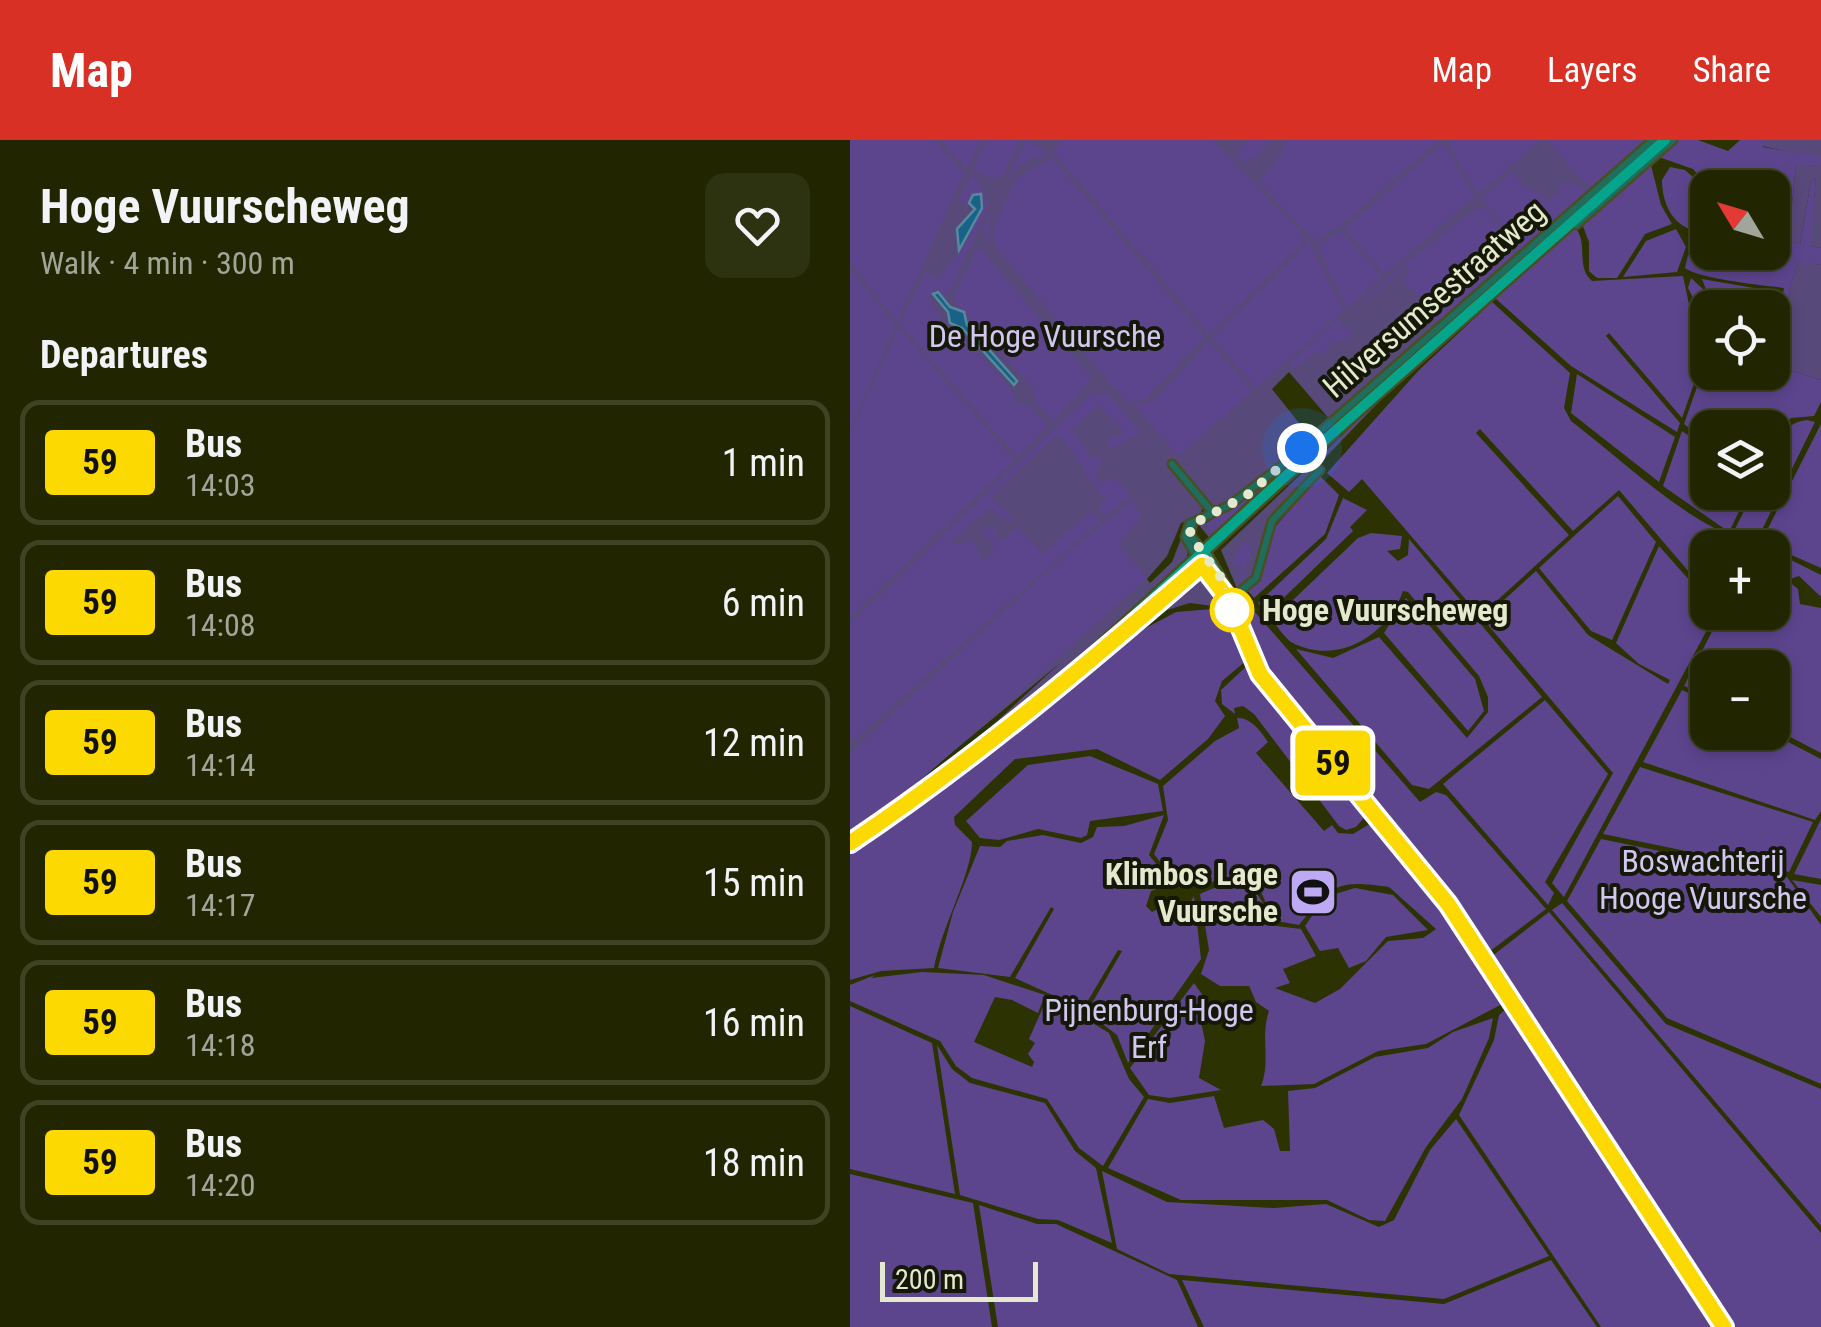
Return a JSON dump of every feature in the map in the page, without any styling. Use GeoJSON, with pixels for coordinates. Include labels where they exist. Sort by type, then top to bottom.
{"type":"FeatureCollection","features":[{"type":"Feature","properties":{"kind":"main road","name":"Hilversumsestraatweg"},"geometry":{"type":"LineString","coordinates":[[850,842],[928,790],[1042,700],[1204,559],[1364,406],[1665,140]]}},
{"type":"Feature","properties":{"kind":"street","name":"Hilversumsestraatweg"},"geometry":{"type":"LineString","coordinates":[[1204,559],[1190,535],[1194,522],[1246,496],[1653,140]]}},
{"type":"Feature","properties":{"kind":"street","name":"Hilversumsestraatweg"},"geometry":{"type":"LineString","coordinates":[[1576,225],[1673,140]]}},
{"type":"Feature","properties":{"kind":"street"},"geometry":{"type":"LineString","coordinates":[[1172,464],[1213,513]]}},
{"type":"Feature","properties":{"kind":"street"},"geometry":{"type":"LineString","coordinates":[[1229,600],[1256,578],[1272,521],[1320,470]]}},
{"type":"Feature","properties":{"kind":"street"},"geometry":{"type":"LineString","coordinates":[[1204,559],[1229,600],[1260,674],[1448,904],[1724,1327]]}},
{"type":"Feature","properties":{"kind":"green space","name":"De Hoge Vuursche"},"geometry":{"type":"Polygon","coordinates":[[[850,140],[1649,140],[1331,421],[1289,372],[1272,389],[1311,438],[1225,505],[1204,506],[1200,514],[1181,523],[1167,556],[1147,579],[1150,583],[1172,562],[1181,539],[1188,548],[1187,561],[1051,684],[956,759],[1060,663],[914,784],[850,829],[850,140]]]}},
{"type":"Feature","properties":{"kind":"green space"},"geometry":{"type":"Polygon","coordinates":[[[850,140],[933,140],[964,173],[897,322],[850,262],[850,140]]]}},
{"type":"Feature","properties":{"kind":"green space"},"geometry":{"type":"Polygon","coordinates":[[[941,140],[980,140],[967,169],[941,140]]]}},
{"type":"Feature","properties":{"kind":"green space"},"geometry":{"type":"Polygon","coordinates":[[[987,140],[1020,140],[1003,175],[994,179],[973,170],[987,140]]]}},
{"type":"Feature","properties":{"kind":"green space"},"geometry":{"type":"Polygon","coordinates":[[[1026,140],[1048,153],[1021,165],[1006,182],[1026,140]]]}},
{"type":"Feature","properties":{"kind":"green space"},"geometry":{"type":"Polygon","coordinates":[[[1061,140],[1212,140],[1304,236],[1303,243],[1209,334],[1054,152],[1061,140]]]}},
{"type":"Feature","properties":{"kind":"green space"},"geometry":{"type":"Polygon","coordinates":[[[1247,140],[1270,140],[1257,156],[1240,163],[1236,154],[1247,140]]]}},
{"type":"Feature","properties":{"kind":"green space"},"geometry":{"type":"Polygon","coordinates":[[[1287,140],[1439,140],[1342,224],[1315,241],[1259,182],[1281,156],[1287,140]]]}},
{"type":"Feature","properties":{"kind":"green space"},"geometry":{"type":"Polygon","coordinates":[[[1447,140],[1540,140],[1478,194],[1447,140]]]}},
{"type":"Feature","properties":{"kind":"green space"},"geometry":{"type":"Polygon","coordinates":[[[1549,140],[1643,140],[1590,187],[1547,142],[1549,140]]]}},
{"type":"Feature","properties":{"kind":"green space"},"geometry":{"type":"Polygon","coordinates":[[[1675,140],[1698,140],[1728,151],[1740,140],[1763,140],[1763,147],[1821,157],[1821,166],[1796,165],[1790,223],[1790,170],[1694,170],[1656,156],[1675,140]]]}},
{"type":"Feature","properties":{"kind":"green space"},"geometry":{"type":"Polygon","coordinates":[[[1763,140],[1821,140],[1821,159],[1762,146],[1763,140]]]}},
{"type":"Feature","properties":{"kind":"green space"},"geometry":{"type":"Polygon","coordinates":[[[1443,143],[1474,197],[1385,274],[1345,229],[1443,143]]]}},
{"type":"Feature","properties":{"kind":"green space"},"geometry":{"type":"Polygon","coordinates":[[[1052,158],[1205,337],[1144,400],[1126,401],[996,247],[993,231],[1016,179],[1052,158]]]}},
{"type":"Feature","properties":{"kind":"green space"},"geometry":{"type":"Polygon","coordinates":[[[1650,161],[1661,205],[1672,224],[1645,234],[1617,278],[1597,278],[1589,271],[1589,242],[1581,221],[1650,161]]]}},
{"type":"Feature","properties":{"kind":"green space"},"geometry":{"type":"Polygon","coordinates":[[[1796,164],[1821,166],[1821,248],[1809,246],[1816,178],[1811,181],[1800,244],[1790,243],[1796,164]]]}},
{"type":"Feature","properties":{"kind":"green space"},"geometry":{"type":"Polygon","coordinates":[[[1670,167],[1690,174],[1690,230],[1671,214],[1662,180],[1670,167]]]}},
{"type":"Feature","properties":{"kind":"green space"},"geometry":{"type":"Polygon","coordinates":[[[1512,172],[1548,202],[1561,191],[1556,183],[1575,183],[1586,191],[1521,251],[1482,198],[1512,172]]]}},
{"type":"Feature","properties":{"kind":"green space"},"geometry":{"type":"Polygon","coordinates":[[[971,175],[981,186],[988,207],[948,296],[935,289],[928,298],[947,328],[958,333],[1014,393],[1017,404],[1030,406],[1048,426],[1017,456],[900,324],[925,272],[938,279],[965,245],[982,208],[959,200],[971,175]]]}},
{"type":"Feature","properties":{"kind":"green space"},"geometry":{"type":"Polygon","coordinates":[[[1816,178],[1810,246],[1821,248],[1821,265],[1797,262],[1790,290],[1693,272],[1685,268],[1688,255],[1690,270],[1790,270],[1790,242],[1800,244],[1811,181],[1816,178]]]}},
{"type":"Feature","properties":{"kind":"green space"},"geometry":{"type":"Polygon","coordinates":[[[996,203],[989,229],[990,249],[983,229],[996,203]]]}},
{"type":"Feature","properties":{"kind":"green space"},"geometry":{"type":"Polygon","coordinates":[[[1478,208],[1487,209],[1510,242],[1512,256],[1437,322],[1433,317],[1437,309],[1405,285],[1408,265],[1351,316],[1391,275],[1478,208]]]}},
{"type":"Feature","properties":{"kind":"green space"},"geometry":{"type":"Polygon","coordinates":[[[1575,227],[1581,240],[1584,269],[1592,281],[1683,276],[1690,309],[1692,390],[1682,418],[1609,333],[1606,336],[1680,423],[1677,432],[1571,366],[1495,298],[1575,227]]]}},
{"type":"Feature","properties":{"kind":"green space"},"geometry":{"type":"Polygon","coordinates":[[[1676,229],[1686,247],[1677,272],[1623,277],[1646,241],[1676,229]]]}},
{"type":"Feature","properties":{"kind":"green space"},"geometry":{"type":"Polygon","coordinates":[[[1341,231],[1382,277],[1347,308],[1318,245],[1341,231]]]}},
{"type":"Feature","properties":{"kind":"green space"},"geometry":{"type":"Polygon","coordinates":[[[1308,240],[1343,311],[1256,388],[1212,337],[1303,250],[1308,240]]]}},
{"type":"Feature","properties":{"kind":"green space"},"geometry":{"type":"Polygon","coordinates":[[[978,247],[1092,378],[1053,421],[1035,401],[1034,389],[953,299],[978,247]]]}},
{"type":"Feature","properties":{"kind":"green space"},"geometry":{"type":"Polygon","coordinates":[[[1797,261],[1821,265],[1821,380],[1790,370],[1790,290],[1797,261]]]}},
{"type":"Feature","properties":{"kind":"green space"},"geometry":{"type":"Polygon","coordinates":[[[850,270],[895,325],[850,430],[850,270]]]}},
{"type":"Feature","properties":{"kind":"green space"},"geometry":{"type":"Polygon","coordinates":[[[1691,278],[1703,290],[1690,292],[1691,278]]]}},
{"type":"Feature","properties":{"kind":"green space"},"geometry":{"type":"Polygon","coordinates":[[[1702,279],[1766,290],[1706,290],[1702,279]]]}},
{"type":"Feature","properties":{"kind":"green space"},"geometry":{"type":"Polygon","coordinates":[[[1492,302],[1570,373],[1564,408],[1571,421],[1683,509],[1720,530],[1690,530],[1690,573],[1619,490],[1573,531],[1480,429],[1476,433],[1569,535],[1480,616],[1362,479],[1349,492],[1327,473],[1419,370],[1492,302]]]}},
{"type":"Feature","properties":{"kind":"green space"},"geometry":{"type":"Polygon","coordinates":[[[1338,319],[1342,327],[1355,329],[1342,341],[1328,344],[1325,356],[1318,351],[1293,368],[1290,364],[1338,319]]]}},
{"type":"Feature","properties":{"kind":"green space"},"geometry":{"type":"Polygon","coordinates":[[[899,328],[1014,460],[850,617],[850,434],[899,328]]]}},
{"type":"Feature","properties":{"kind":"green space"},"geometry":{"type":"Polygon","coordinates":[[[1209,341],[1252,391],[1178,456],[1135,405],[1155,401],[1209,341]]]}},
{"type":"Feature","properties":{"kind":"green space"},"geometry":{"type":"Polygon","coordinates":[[[1790,370],[1821,380],[1821,402],[1814,416],[1790,419],[1790,410],[1690,410],[1690,429],[1684,424],[1696,390],[1790,390],[1790,370]]]}},
{"type":"Feature","properties":{"kind":"green space"},"geometry":{"type":"Polygon","coordinates":[[[1577,374],[1675,437],[1659,482],[1571,413],[1577,374]]]}},
{"type":"Feature","properties":{"kind":"green space"},"geometry":{"type":"Polygon","coordinates":[[[1398,382],[1276,509],[1252,576],[1238,591],[1221,550],[1398,382]]]}},
{"type":"Feature","properties":{"kind":"green space"},"geometry":{"type":"Polygon","coordinates":[[[1093,392],[1108,395],[1140,432],[1110,450],[1107,442],[1124,432],[1099,405],[1071,430],[1091,457],[1102,457],[1096,478],[1102,483],[1111,478],[1126,488],[1129,497],[1106,516],[1099,509],[1106,499],[1058,434],[990,497],[1013,518],[1009,522],[990,507],[951,541],[956,545],[973,541],[983,561],[994,550],[990,539],[979,534],[992,526],[1000,542],[1018,528],[1043,554],[1092,511],[1100,521],[854,740],[850,736],[850,624],[1093,392]]]}},
{"type":"Feature","properties":{"kind":"green space"},"geometry":{"type":"Polygon","coordinates":[[[1375,392],[1213,542],[1198,524],[1206,523],[1207,530],[1240,513],[1255,491],[1375,392]]]}},
{"type":"Feature","properties":{"kind":"green space"},"geometry":{"type":"Polygon","coordinates":[[[1815,422],[1790,473],[1790,426],[1815,422]]]}},
{"type":"Feature","properties":{"kind":"green space"},"geometry":{"type":"Polygon","coordinates":[[[1821,424],[1821,568],[1790,555],[1790,530],[1767,530],[1777,510],[1790,510],[1790,485],[1821,424]]]}},
{"type":"Feature","properties":{"kind":"green space"},"geometry":{"type":"Polygon","coordinates":[[[1682,431],[1690,436],[1690,505],[1663,486],[1682,431]]]}},
{"type":"Feature","properties":{"kind":"green space"},"geometry":{"type":"Polygon","coordinates":[[[1320,476],[1339,495],[1325,534],[1254,598],[1248,591],[1258,578],[1273,529],[1320,476]]]}},
{"type":"Feature","properties":{"kind":"green space"},"geometry":{"type":"Polygon","coordinates":[[[1254,494],[1222,527],[1207,531],[1206,523],[1254,494]]]}},
{"type":"Feature","properties":{"kind":"green space"},"geometry":{"type":"Polygon","coordinates":[[[1618,496],[1656,542],[1612,640],[1591,631],[1539,568],[1618,496]]]}},
{"type":"Feature","properties":{"kind":"green space"},"geometry":{"type":"Polygon","coordinates":[[[1343,498],[1367,510],[1350,527],[1353,531],[1267,614],[1258,603],[1326,539],[1343,498]]]}},
{"type":"Feature","properties":{"kind":"green space"},"geometry":{"type":"Polygon","coordinates":[[[1132,501],[1141,516],[1118,545],[1147,578],[906,793],[850,830],[850,753],[1068,553],[1132,501]]]}},
{"type":"Feature","properties":{"kind":"green space"},"geometry":{"type":"Polygon","coordinates":[[[1697,510],[1740,510],[1730,530],[1697,510]]]}},
{"type":"Feature","properties":{"kind":"green space"},"geometry":{"type":"Polygon","coordinates":[[[1744,510],[1772,510],[1762,530],[1734,530],[1744,510]]]}},
{"type":"Feature","properties":{"kind":"green space"},"geometry":{"type":"Polygon","coordinates":[[[1371,533],[1402,536],[1400,549],[1387,551],[1398,561],[1408,555],[1409,539],[1542,697],[1429,789],[1412,785],[1296,649],[1333,658],[1379,637],[1467,738],[1488,712],[1488,697],[1479,676],[1408,592],[1403,591],[1386,621],[1373,633],[1344,648],[1327,651],[1293,643],[1272,620],[1358,538],[1371,533]]]}},
{"type":"Feature","properties":{"kind":"green space"},"geometry":{"type":"Polygon","coordinates":[[[1243,542],[1252,547],[1243,580],[1237,580],[1243,568],[1232,562],[1243,542]]]}},
{"type":"Feature","properties":{"kind":"green space"},"geometry":{"type":"Polygon","coordinates":[[[1659,546],[1690,581],[1690,630],[1707,630],[1696,650],[1690,650],[1690,662],[1564,897],[1552,883],[1613,773],[1483,619],[1536,571],[1588,635],[1668,684],[1670,680],[1639,664],[1616,643],[1659,546]]]}},
{"type":"Feature","properties":{"kind":"green space"},"geometry":{"type":"Polygon","coordinates":[[[1790,560],[1821,575],[1821,597],[1799,576],[1790,579],[1790,560]]]}},
{"type":"Feature","properties":{"kind":"green space"},"geometry":{"type":"Polygon","coordinates":[[[1195,576],[1205,577],[1222,602],[1213,606],[1190,603],[1151,615],[1195,576]]]}},
{"type":"Feature","properties":{"kind":"green space"},"geometry":{"type":"Polygon","coordinates":[[[1790,582],[1798,589],[1800,604],[1821,608],[1821,753],[1790,737],[1790,650],[1703,650],[1713,630],[1790,630],[1790,582]]]}},
{"type":"Feature","properties":{"kind":"green space"},"geometry":{"type":"Polygon","coordinates":[[[1241,596],[1420,802],[1436,792],[1446,795],[1546,909],[1485,955],[1422,864],[1271,682],[1233,600],[1241,596]]]}},
{"type":"Feature","properties":{"kind":"green space"},"geometry":{"type":"Polygon","coordinates":[[[1406,598],[1475,679],[1484,711],[1468,731],[1384,633],[1406,598]]]}},
{"type":"Feature","properties":{"kind":"green space"},"geometry":{"type":"Polygon","coordinates":[[[1225,608],[1247,660],[1222,681],[1215,701],[1225,716],[1208,739],[1160,780],[1097,749],[1015,759],[954,817],[955,825],[972,842],[971,855],[934,968],[881,971],[850,980],[850,849],[986,755],[1146,628],[1176,612],[1225,608]]]}},
{"type":"Feature","properties":{"kind":"green space"},"geometry":{"type":"Polygon","coordinates":[[[1249,664],[1273,703],[1369,812],[1356,827],[1346,830],[1339,826],[1254,714],[1243,706],[1234,708],[1235,714],[1222,704],[1221,690],[1249,664]]]}},
{"type":"Feature","properties":{"kind":"green space"},"geometry":{"type":"Polygon","coordinates":[[[1682,690],[1690,694],[1690,750],[1790,750],[1790,743],[1821,759],[1821,811],[1815,820],[1643,762],[1682,690]]]}},
{"type":"Feature","properties":{"kind":"green space"},"geometry":{"type":"Polygon","coordinates":[[[1545,700],[1608,774],[1545,882],[1554,893],[1548,905],[1443,784],[1545,700]]]}},
{"type":"Feature","properties":{"kind":"green space"},"geometry":{"type":"Polygon","coordinates":[[[1237,718],[1251,722],[1262,733],[1268,742],[1256,753],[1324,831],[1332,825],[1338,833],[1353,834],[1376,820],[1432,889],[1506,1002],[1426,1044],[1378,1051],[1314,1084],[1261,1086],[1269,1011],[1256,1002],[1249,986],[1220,986],[1201,974],[1209,950],[1200,894],[1224,885],[1249,887],[1261,900],[1269,925],[1301,929],[1316,956],[1283,969],[1290,983],[1275,988],[1315,1003],[1340,989],[1388,941],[1423,938],[1436,929],[1389,887],[1357,884],[1336,888],[1299,925],[1271,920],[1261,892],[1247,878],[1227,877],[1199,888],[1195,882],[1171,876],[1154,854],[1168,820],[1163,786],[1215,741],[1239,728],[1237,718]]]}},
{"type":"Feature","properties":{"kind":"green space"},"geometry":{"type":"Polygon","coordinates":[[[1090,756],[1158,784],[1163,811],[1090,821],[1087,835],[1081,838],[1038,829],[999,840],[980,838],[966,821],[1028,765],[1090,756]]]}},
{"type":"Feature","properties":{"kind":"green space"},"geometry":{"type":"Polygon","coordinates":[[[1640,767],[1813,822],[1789,872],[1603,834],[1640,767]]]}},
{"type":"Feature","properties":{"kind":"green space","name":"Pijnenburg-Hoge Erf"},"geometry":{"type":"Polygon","coordinates":[[[1164,815],[1149,855],[1172,884],[1151,891],[1146,906],[1152,912],[1175,900],[1186,910],[1194,896],[1201,959],[1128,1063],[1117,1035],[1087,1012],[1122,951],[1118,950],[1083,1009],[1015,978],[1054,909],[1051,907],[1010,977],[938,968],[953,912],[980,846],[1000,847],[1007,841],[1043,835],[1081,843],[1093,837],[1097,827],[1124,826],[1164,815]]]}},
{"type":"Feature","properties":{"kind":"green space"},"geometry":{"type":"Polygon","coordinates":[[[1821,819],[1821,879],[1794,874],[1821,819]]]}},
{"type":"Feature","properties":{"kind":"green space","name":"Boswachterij Hooge Vuursche"},"geometry":{"type":"Polygon","coordinates":[[[1601,839],[1787,877],[1821,925],[1821,1084],[1667,1018],[1567,901],[1601,839]]]}},
{"type":"Feature","properties":{"kind":"green space"},"geometry":{"type":"Polygon","coordinates":[[[1792,880],[1821,885],[1821,917],[1792,880]]]}},
{"type":"Feature","properties":{"kind":"green space"},"geometry":{"type":"Polygon","coordinates":[[[1355,888],[1393,895],[1428,930],[1386,937],[1366,961],[1349,968],[1338,948],[1320,951],[1305,926],[1325,897],[1355,888]]]}},
{"type":"Feature","properties":{"kind":"green space"},"geometry":{"type":"Polygon","coordinates":[[[1562,903],[1666,1024],[1821,1089],[1821,1226],[1552,910],[1562,903]]]}},
{"type":"Feature","properties":{"kind":"green space"},"geometry":{"type":"Polygon","coordinates":[[[1549,912],[1821,1233],[1821,1327],[1727,1327],[1487,960],[1549,912]]]}},
{"type":"Feature","properties":{"kind":"green space"},"geometry":{"type":"Polygon","coordinates":[[[922,972],[984,975],[1045,995],[1038,1013],[1012,1000],[995,997],[974,1042],[1032,1067],[1034,1062],[1028,1054],[1035,1043],[1029,1039],[1048,996],[1109,1033],[1129,1079],[1144,1097],[1103,1166],[1079,1148],[1047,1099],[972,1078],[956,1066],[940,1041],[850,1001],[850,985],[875,975],[871,978],[922,972]]]}},
{"type":"Feature","properties":{"kind":"green space"},"geometry":{"type":"Polygon","coordinates":[[[1194,983],[1203,996],[1200,1017],[1205,1041],[1199,1078],[1221,1090],[1170,1098],[1149,1095],[1130,1068],[1194,983]]]}},
{"type":"Feature","properties":{"kind":"green space"},"geometry":{"type":"Polygon","coordinates":[[[850,1006],[932,1043],[955,1194],[850,1169],[850,1006]]]}},
{"type":"Feature","properties":{"kind":"green space"},"geometry":{"type":"Polygon","coordinates":[[[1509,1006],[1720,1327],[1601,1327],[1459,1115],[1494,1040],[1499,1015],[1509,1006]]]}},
{"type":"Feature","properties":{"kind":"green space"},"geometry":{"type":"Polygon","coordinates":[[[1493,1018],[1489,1038],[1462,1099],[1426,1147],[1385,1221],[1369,1220],[1327,1200],[1181,1200],[1108,1168],[1148,1099],[1170,1103],[1214,1096],[1224,1128],[1263,1120],[1274,1129],[1280,1151],[1290,1151],[1288,1091],[1315,1088],[1375,1057],[1428,1048],[1453,1032],[1493,1018]]]}},
{"type":"Feature","properties":{"kind":"green space"},"geometry":{"type":"Polygon","coordinates":[[[937,1045],[952,1069],[970,1083],[1045,1103],[1075,1151],[1096,1168],[1112,1243],[1058,1220],[1038,1219],[960,1195],[937,1045]]]}},
{"type":"Feature","properties":{"kind":"green space"},"geometry":{"type":"Polygon","coordinates":[[[1456,1119],[1549,1256],[1444,1299],[1169,1274],[1117,1249],[1102,1171],[1167,1202],[1274,1208],[1326,1204],[1379,1227],[1394,1220],[1430,1150],[1456,1119]]]}},
{"type":"Feature","properties":{"kind":"green space"},"geometry":{"type":"Polygon","coordinates":[[[850,1174],[973,1203],[992,1327],[850,1327],[850,1174]]]}},
{"type":"Feature","properties":{"kind":"green space"},"geometry":{"type":"Polygon","coordinates":[[[979,1205],[1037,1224],[1056,1224],[1177,1280],[1198,1327],[998,1327],[979,1205]]]}},
{"type":"Feature","properties":{"kind":"green space"},"geometry":{"type":"Polygon","coordinates":[[[1551,1260],[1597,1327],[1204,1327],[1182,1280],[1444,1304],[1551,1260]]]}},
{"type":"Feature","properties":{"kind":"water"},"geometry":{"type":"Polygon","coordinates":[[[981,194],[982,208],[959,250],[957,229],[975,209],[969,203],[973,195],[981,194]]]}},
{"type":"Feature","properties":{"kind":"water"},"geometry":{"type":"Polygon","coordinates":[[[938,292],[950,307],[964,312],[967,325],[1017,381],[1014,385],[962,328],[950,323],[948,312],[933,294],[938,292]]]}},
{"type":"Feature","properties":{"kind":"bus line","name":"59"},"geometry":{"type":"LineString","coordinates":[[850,843],[928,790],[1034,707],[1202,565],[1229,600],[1260,674],[1448,904],[1724,1327]]}},
{"type":"Feature","properties":{"kind":"place","name":"Hoge Vuurscheweg"},"geometry":{"type":"Point","coordinates":[1232,610]}},
{"type":"Feature","properties":{"kind":"place","name":"Klimbos Lage Vuursche"},"geometry":{"type":"Point","coordinates":[1313,892]}},
{"type":"Feature","properties":{"kind":"route"},"geometry":{"type":"LineString","coordinates":[[1232,610],[1222,579],[1190,535],[1191,525],[1246,496],[1302,448]]}}]}
